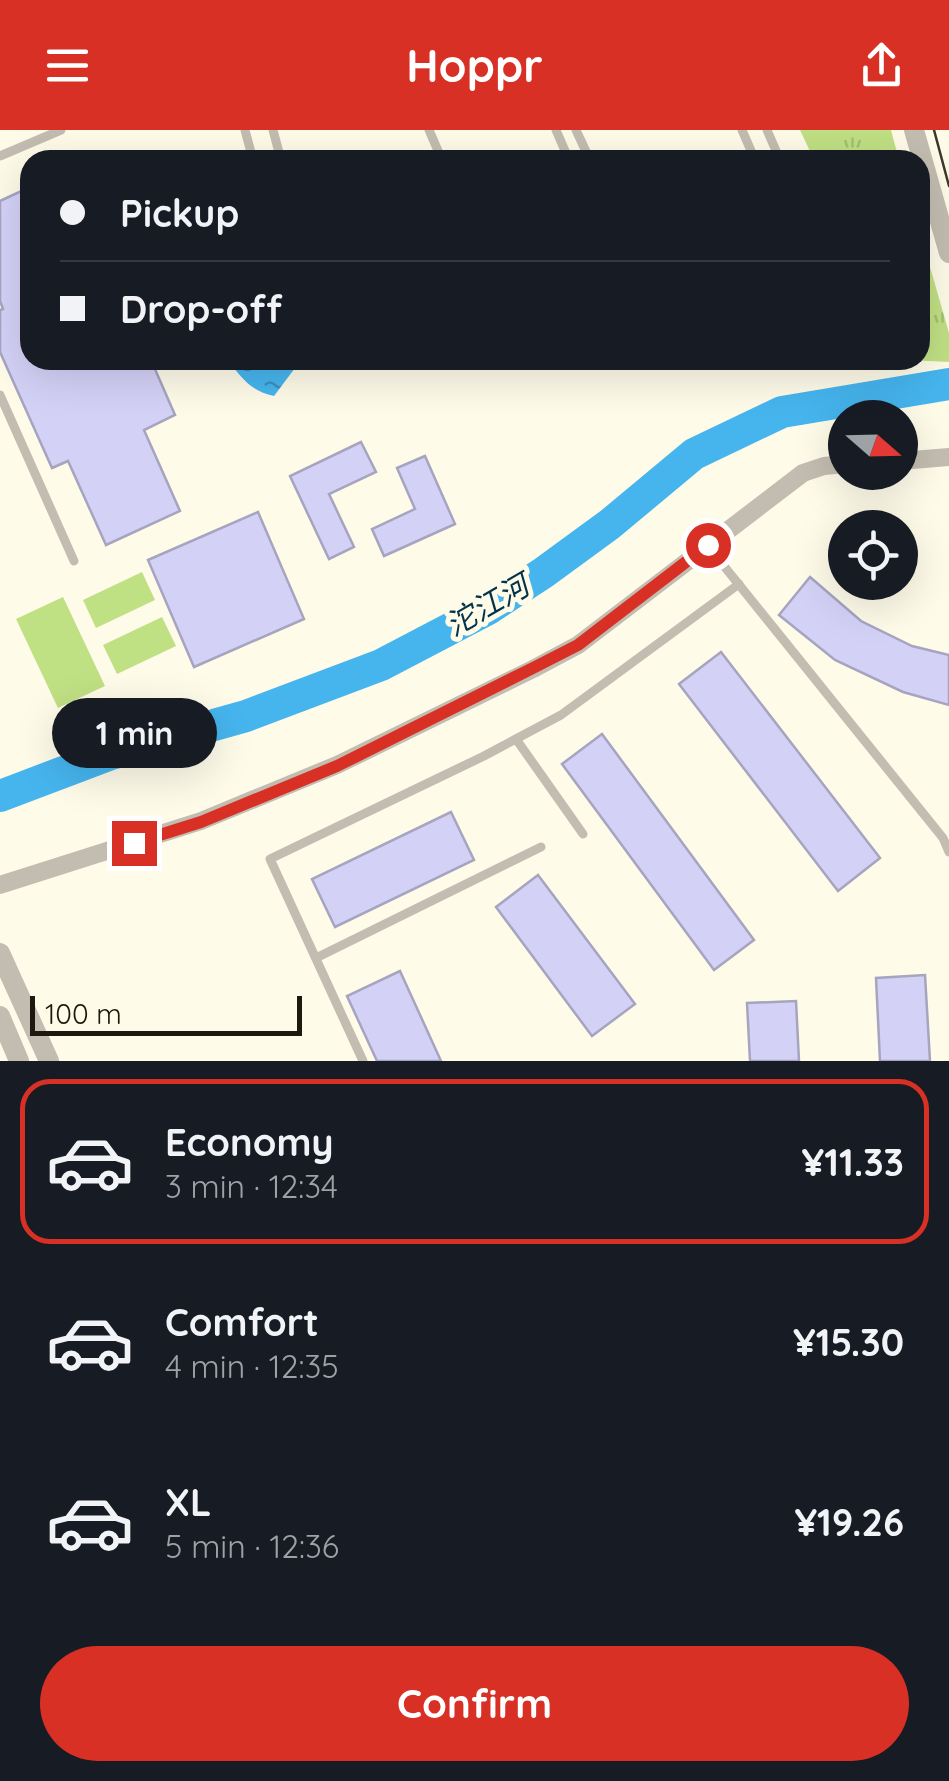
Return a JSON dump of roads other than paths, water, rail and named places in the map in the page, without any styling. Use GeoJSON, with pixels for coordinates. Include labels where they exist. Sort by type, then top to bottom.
{"type":"FeatureCollection","features":[{"type":"Feature","properties":{"kind":"street"},"geometry":{"type":"LineString","coordinates":[[930,186],[949,253]]}},
{"type":"Feature","properties":{"kind":"street"},"geometry":{"type":"LineString","coordinates":[[918,460],[949,457]]}},
{"type":"Feature","properties":{"kind":"street"},"geometry":{"type":"LineString","coordinates":[[0,885],[201,822],[337,766],[578,645],[803,472],[828,466]]}},
{"type":"Feature","properties":{"kind":"street"},"geometry":{"type":"LineString","coordinates":[[0,953],[49,1061]]}},
{"type":"Feature","properties":{"kind":"street"},"geometry":{"type":"LineString","coordinates":[[0,1016],[19,1061]]}},
{"type":"Feature","properties":{"kind":"lane"},"geometry":{"type":"LineString","coordinates":[[0,156],[62,130]]}},
{"type":"Feature","properties":{"kind":"lane"},"geometry":{"type":"LineString","coordinates":[[0,394],[74,561]]}},
{"type":"Feature","properties":{"kind":"lane"},"geometry":{"type":"LineString","coordinates":[[708,545],[944,838],[949,852]]}},
{"type":"Feature","properties":{"kind":"lane"},"geometry":{"type":"LineString","coordinates":[[363,1061],[270,859],[561,716],[739,584]]}},
{"type":"Feature","properties":{"kind":"lane"},"geometry":{"type":"LineString","coordinates":[[516,739],[582,834]]}},
{"type":"Feature","properties":{"kind":"lane"},"geometry":{"type":"LineString","coordinates":[[316,958],[542,846]]}},
{"type":"Feature","properties":{"kind":"water"},"geometry":{"type":"Polygon","coordinates":[[[236,370],[294,370],[274,396],[242,378],[236,370]]]}},
{"type":"Feature","properties":{"kind":"waterway","name":"沱江河"},"geometry":{"type":"LineString","coordinates":[[0,796],[111,754],[246,716],[381,665],[488,609],[543,573],[694,454],[782,412],[949,384]]}},
{"type":"Feature","properties":{"kind":"tram line"},"geometry":{"type":"LineString","coordinates":[[934,130],[949,186]]}}]}
